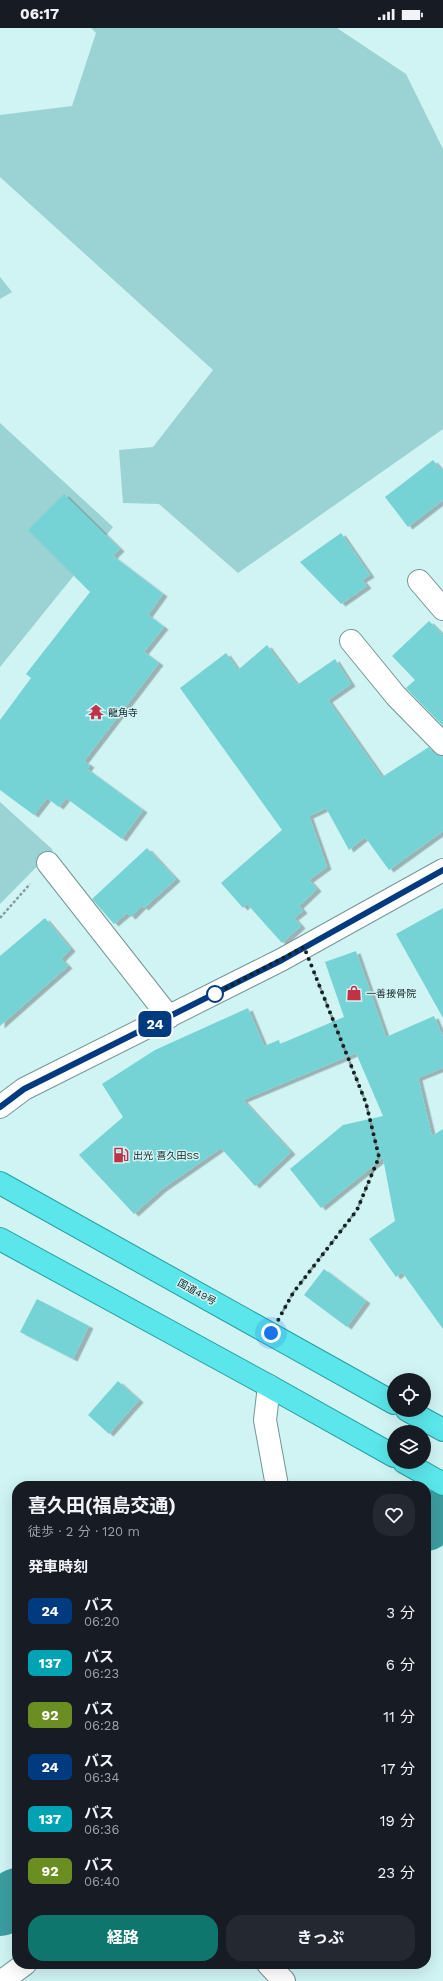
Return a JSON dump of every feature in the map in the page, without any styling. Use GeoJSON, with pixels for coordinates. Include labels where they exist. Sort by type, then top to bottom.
{"type":"FeatureCollection","features":[{"type":"Feature","properties":{"kind":"highway","name":"国道49号"},"geometry":{"type":"LineString","coordinates":[[0,1183],[387,1398]]}},
{"type":"Feature","properties":{"kind":"highway"},"geometry":{"type":"LineString","coordinates":[[0,1239],[387,1452]]}},
{"type":"Feature","properties":{"kind":"highway"},"geometry":{"type":"LineString","coordinates":[[420,1417],[443,1430]]}},
{"type":"Feature","properties":{"kind":"highway"},"geometry":{"type":"LineString","coordinates":[[416,1469],[443,1484]]}},
{"type":"Feature","properties":{"kind":"street"},"geometry":{"type":"LineString","coordinates":[[419,581],[443,609]]}},
{"type":"Feature","properties":{"kind":"street"},"geometry":{"type":"LineString","coordinates":[[351,641],[396,696],[443,744]]}},
{"type":"Feature","properties":{"kind":"street"},"geometry":{"type":"LineString","coordinates":[[48,863],[169,1017]]}},
{"type":"Feature","properties":{"kind":"street"},"geometry":{"type":"LineString","coordinates":[[0,1107],[24,1089],[169,1017],[304,947],[443,870]]}},
{"type":"Feature","properties":{"kind":"street"},"geometry":{"type":"LineString","coordinates":[[269,1386],[265,1420],[276,1481]]}},
{"type":"Feature","properties":{"kind":"street"},"geometry":{"type":"LineString","coordinates":[[2,1981],[18,1969]]}},
{"type":"Feature","properties":{"kind":"street"},"geometry":{"type":"LineString","coordinates":[[273,1969],[284,1981]]}},
{"type":"Feature","properties":{"kind":"path"},"geometry":{"type":"LineString","coordinates":[[0,918],[48,863]]}},
{"type":"Feature","properties":{"kind":"path"},"geometry":{"type":"LineString","coordinates":[[271,1333],[293,1293],[357,1210],[379,1157],[366,1103],[304,947]]}},
{"type":"Feature","properties":{"kind":"shaded area"},"geometry":{"type":"Polygon","coordinates":[[[91,28],[337,28],[406,74],[443,149],[443,429],[238,573],[159,504],[123,503],[119,450],[153,447],[213,370],[0,177],[0,115],[72,106],[96,33],[91,28]]]}},
{"type":"Feature","properties":{"kind":"shaded area"},"geometry":{"type":"Polygon","coordinates":[[[0,277],[12,292],[0,299],[0,277]]]}},
{"type":"Feature","properties":{"kind":"shaded area"},"geometry":{"type":"Polygon","coordinates":[[[0,423],[113,527],[0,667],[0,423]]]}},
{"type":"Feature","properties":{"kind":"shaded area"},"geometry":{"type":"Polygon","coordinates":[[[0,802],[53,850],[0,904],[0,802]]]}},
{"type":"Feature","properties":{"kind":"building"},"geometry":{"type":"Polygon","coordinates":[[[433,460],[443,472],[443,500],[408,527],[385,497],[433,460]]]}},
{"type":"Feature","properties":{"kind":"building"},"geometry":{"type":"Polygon","coordinates":[[[64,494],[120,549],[113,556],[163,594],[148,615],[164,627],[144,652],[159,663],[84,761],[90,765],[87,769],[143,810],[122,839],[66,798],[59,807],[47,798],[34,815],[0,790],[0,720],[31,678],[26,674],[90,592],[28,530],[64,494]]]}},
{"type":"Feature","properties":{"kind":"building"},"geometry":{"type":"Polygon","coordinates":[[[341,533],[370,575],[362,580],[367,586],[341,604],[300,562],[341,533]]]}},
{"type":"Feature","properties":{"kind":"building"},"geometry":{"type":"Polygon","coordinates":[[[429,621],[443,635],[443,726],[406,688],[415,680],[392,656],[429,621]]]}},
{"type":"Feature","properties":{"kind":"building"},"geometry":{"type":"Polygon","coordinates":[[[267,645],[297,685],[335,659],[351,684],[328,700],[382,777],[429,747],[434,753],[443,756],[443,831],[389,870],[365,837],[349,850],[326,808],[309,816],[327,867],[309,880],[317,889],[299,906],[303,911],[294,918],[301,926],[282,943],[247,904],[243,908],[221,883],[282,830],[180,688],[226,653],[238,670],[267,645]]]}},
{"type":"Feature","properties":{"kind":"building"},"geometry":{"type":"Polygon","coordinates":[[[147,848],[176,879],[144,908],[142,906],[131,917],[127,913],[114,924],[92,899],[147,848]]]}},
{"type":"Feature","properties":{"kind":"building"},"geometry":{"type":"Polygon","coordinates":[[[443,908],[443,1018],[396,934],[443,908]]]}},
{"type":"Feature","properties":{"kind":"building"},"geometry":{"type":"Polygon","coordinates":[[[45,918],[71,949],[61,959],[68,966],[0,1026],[0,956],[45,918]]]}},
{"type":"Feature","properties":{"kind":"building"},"geometry":{"type":"Polygon","coordinates":[[[356,951],[386,1037],[434,1016],[443,1037],[443,1068],[418,1078],[432,1136],[443,1129],[443,1329],[402,1272],[396,1277],[369,1239],[395,1221],[383,1158],[321,1208],[290,1169],[343,1125],[383,1116],[356,1053],[243,1100],[291,1152],[255,1186],[221,1148],[162,1189],[134,1214],[79,1155],[123,1117],[102,1084],[155,1050],[248,1008],[264,1046],[279,1040],[280,1044],[344,1017],[325,962],[356,951]]]}},
{"type":"Feature","properties":{"kind":"building"},"geometry":{"type":"Polygon","coordinates":[[[324,1269],[366,1301],[347,1327],[304,1295],[324,1269]]]}},
{"type":"Feature","properties":{"kind":"building"},"geometry":{"type":"Polygon","coordinates":[[[37,1299],[89,1326],[73,1359],[20,1332],[37,1299]]]}},
{"type":"Feature","properties":{"kind":"building"},"geometry":{"type":"Polygon","coordinates":[[[118,1381],[139,1400],[109,1434],[88,1415],[118,1381]]]}},
{"type":"Feature","properties":{"kind":"waterway"},"geometry":{"type":"LineString","coordinates":[[0,1908],[12,1900]]}},
{"type":"Feature","properties":{"kind":"bus line","name":"24"},"geometry":{"type":"LineString","coordinates":[[0,1107],[24,1089],[282,960],[443,870]]}},
{"type":"Feature","properties":{"kind":"place","name":"龍角寺"},"geometry":{"type":"Point","coordinates":[96,712]}},
{"type":"Feature","properties":{"kind":"place","name":"一善接骨院"},"geometry":{"type":"Point","coordinates":[354,993]}},
{"type":"Feature","properties":{"kind":"place","name":"出光 喜久田SS"},"geometry":{"type":"Point","coordinates":[121,1155]}},
{"type":"Feature","properties":{"kind":"route"},"geometry":{"type":"LineString","coordinates":[[215,994],[211,996],[282,960],[304,947],[366,1103],[379,1157],[357,1210],[293,1293],[271,1333]]}}]}
